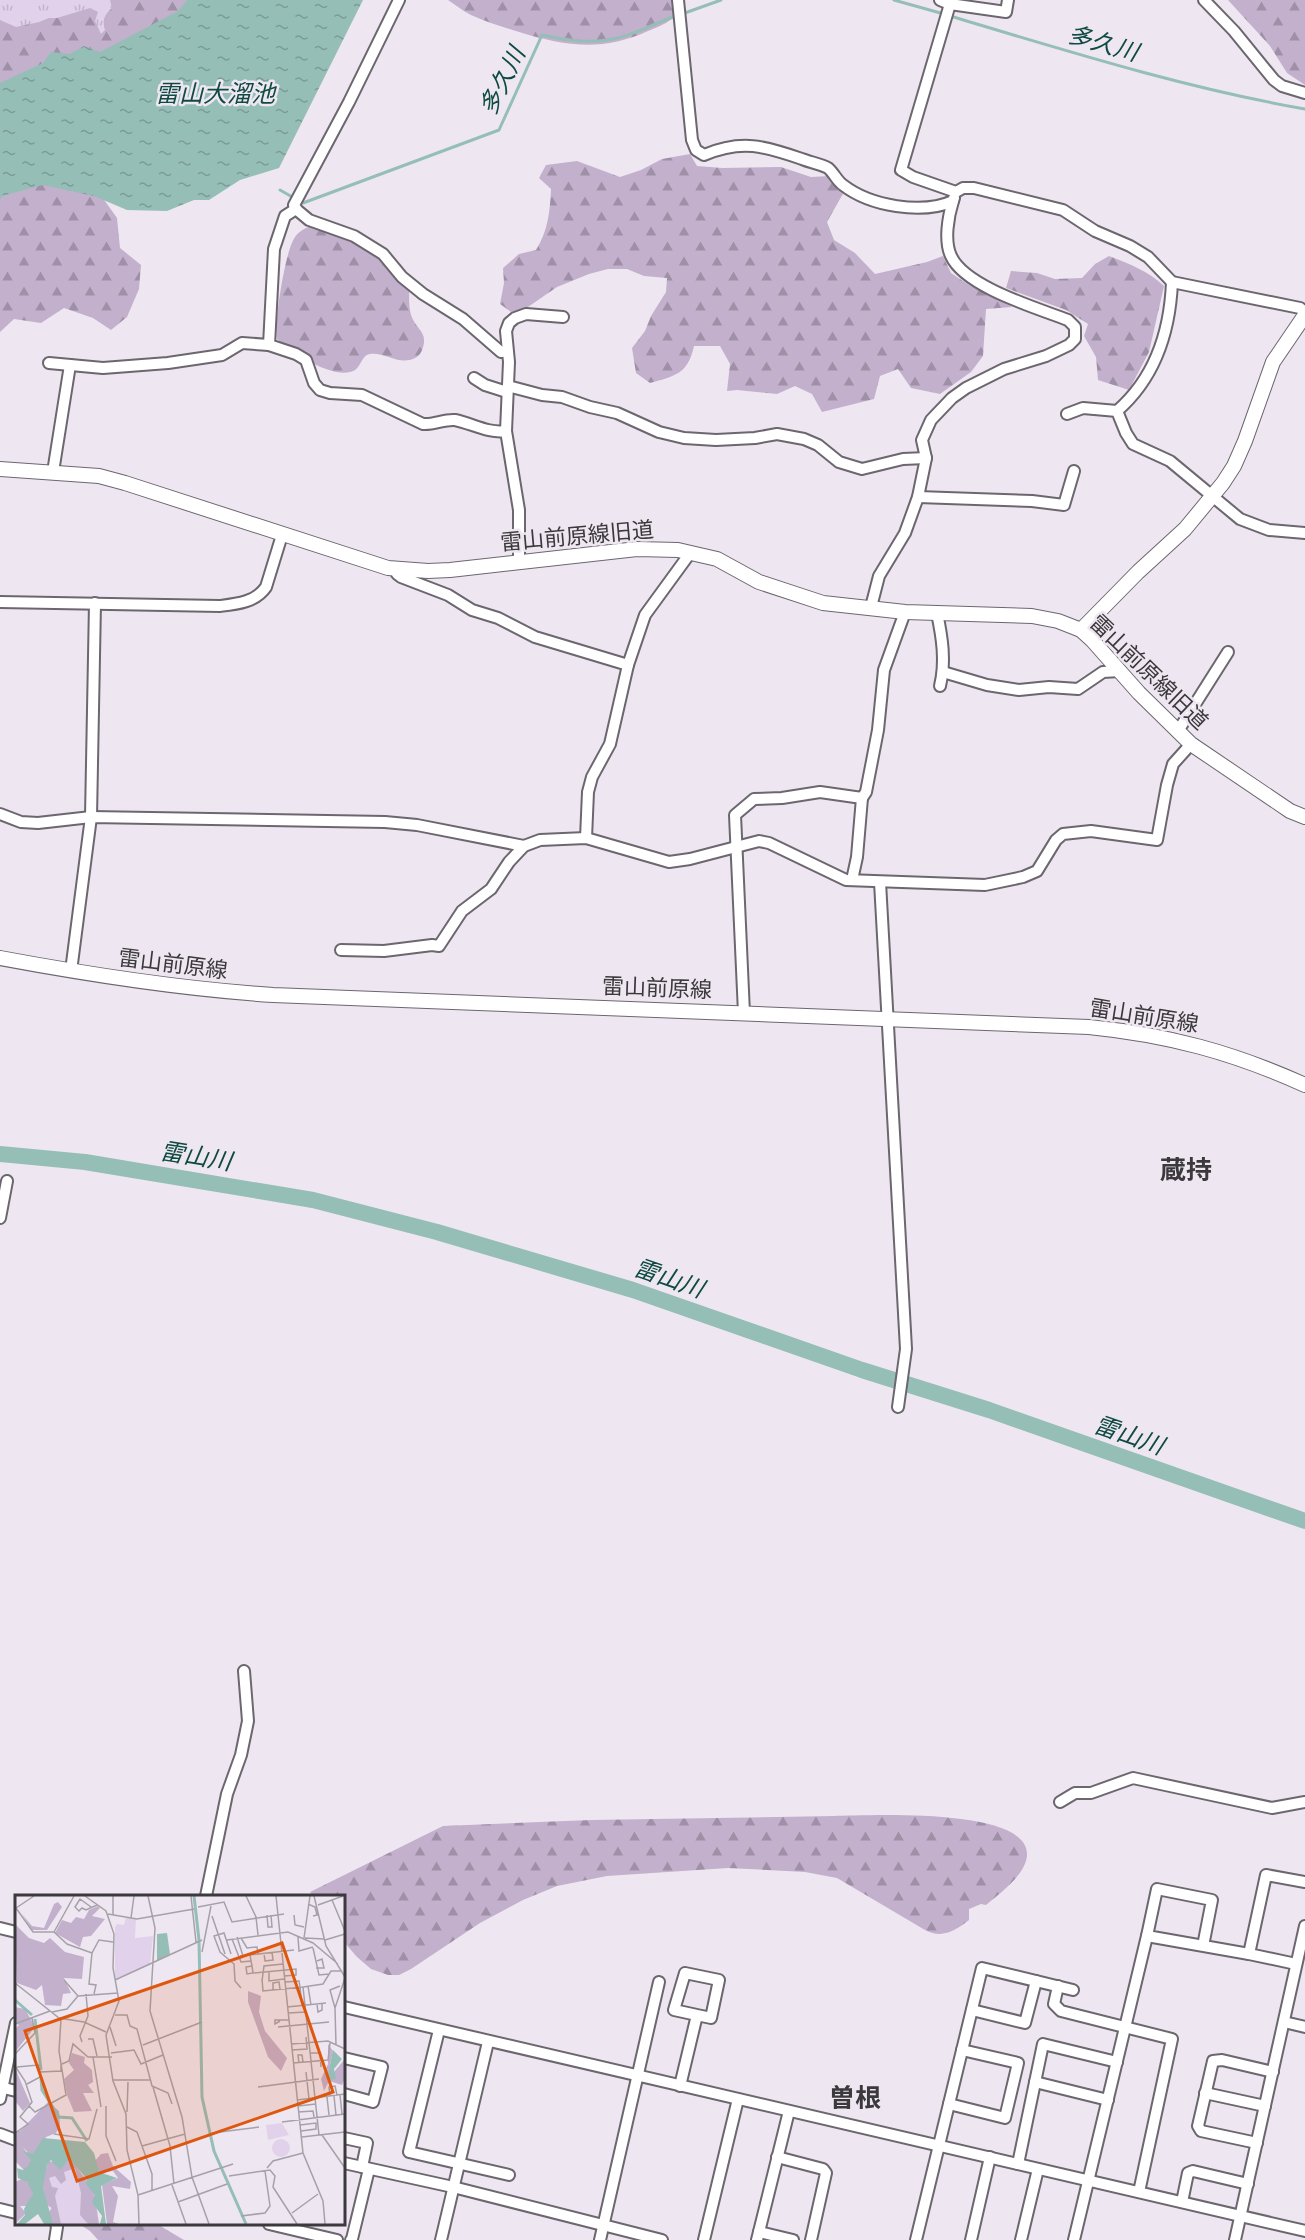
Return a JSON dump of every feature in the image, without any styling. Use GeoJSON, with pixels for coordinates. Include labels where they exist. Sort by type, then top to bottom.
{"type":"FeatureCollection","features":[{"type":"Feature","properties":{"kind":"street"},"geometry":{"type":"LineString","coordinates":[[269,345],[274,249],[285,216],[296,203],[399,0]]}},
{"type":"Feature","properties":{"kind":"street"},"geometry":{"type":"LineString","coordinates":[[954,196],[901,170],[945,22],[947,4],[1006,12],[1008,0]]}},
{"type":"Feature","properties":{"kind":"street"},"geometry":{"type":"LineString","coordinates":[[1204,0],[1234,31],[1274,80],[1282,86],[1305,93]]}},
{"type":"Feature","properties":{"kind":"street"},"geometry":{"type":"LineString","coordinates":[[679,2],[692,140],[696,150],[704,155],[730,145],[768,148],[827,168],[843,185],[855,193],[895,206],[931,208],[954,196],[963,188],[974,188],[1063,210],[1095,231],[1130,246],[1148,257],[1172,282],[1299,308],[1305,313],[1273,362],[1234,466],[1185,529],[1138,572],[1081,630]]}},
{"type":"Feature","properties":{"kind":"street"},"geometry":{"type":"LineString","coordinates":[[871,607],[879,576],[904,533],[918,497],[926,458],[922,440],[931,420],[952,398],[966,388],[985,377],[1069,345],[1076,335],[1075,327],[1068,320],[983,285],[967,276],[957,266],[950,254],[948,236],[949,216],[954,196]]}},
{"type":"Feature","properties":{"kind":"street"},"geometry":{"type":"LineString","coordinates":[[296,203],[309,220],[354,236],[383,254],[402,277],[423,294],[463,319],[501,352],[507,351]]}},
{"type":"Feature","properties":{"kind":"street"},"geometry":{"type":"LineString","coordinates":[[1067,414],[1083,408],[1118,411],[1131,399],[1149,375],[1163,339],[1172,303],[1172,282]]}},
{"type":"Feature","properties":{"kind":"street"},"geometry":{"type":"LineString","coordinates":[[519,561],[519,510],[506,431],[508,389],[506,331],[508,323],[526,314],[563,316]]}},
{"type":"Feature","properties":{"kind":"street"},"geometry":{"type":"LineString","coordinates":[[49,363],[103,368],[168,363],[222,355],[242,343],[269,345],[296,354],[306,360],[314,383],[320,390],[362,396],[423,424],[456,420],[494,431],[506,431]]}},
{"type":"Feature","properties":{"kind":"street"},"geometry":{"type":"LineString","coordinates":[[53,472],[70,365]]}},
{"type":"Feature","properties":{"kind":"street"},"geometry":{"type":"LineString","coordinates":[[474,378],[485,385],[562,397],[617,413],[659,432],[684,438],[716,440],[755,438],[777,434],[804,439],[818,445],[839,462],[862,469],[903,459],[926,458]]}},
{"type":"Feature","properties":{"kind":"street"},"geometry":{"type":"LineString","coordinates":[[1118,411],[1126,434],[1133,444],[1170,461],[1240,519],[1254,526],[1280,532],[1305,533]]}},
{"type":"Feature","properties":{"kind":"street","name":"雷山前原線旧道"},"geometry":{"type":"LineString","coordinates":[[0,469],[99,476],[375,565],[398,569],[450,570],[637,549],[689,552],[717,559],[759,582],[823,603],[904,612],[1032,616],[1058,621],[1081,630],[1092,640],[1191,744],[1290,811],[1305,817]]}},
{"type":"Feature","properties":{"kind":"street"},"geometry":{"type":"LineString","coordinates":[[918,497],[1032,501],[1064,505],[1074,471]]}},
{"type":"Feature","properties":{"kind":"street"},"geometry":{"type":"LineString","coordinates":[[0,602],[220,606],[244,602],[261,594],[266,587],[282,535]]}},
{"type":"Feature","properties":{"kind":"street"},"geometry":{"type":"LineString","coordinates":[[586,838],[588,792],[592,777],[610,744],[628,665],[645,615],[689,552]]}},
{"type":"Feature","properties":{"kind":"street"},"geometry":{"type":"LineString","coordinates":[[398,569],[397,574],[401,577],[448,595],[472,610],[498,618],[535,638],[628,665]]}},
{"type":"Feature","properties":{"kind":"street"},"geometry":{"type":"LineString","coordinates":[[71,971],[91,817],[95,603]]}},
{"type":"Feature","properties":{"kind":"street"},"geometry":{"type":"LineString","coordinates":[[852,880],[857,857],[862,798],[866,792],[878,730],[884,670],[904,612]]}},
{"type":"Feature","properties":{"kind":"street"},"geometry":{"type":"LineString","coordinates":[[937,613],[942,636],[943,672],[940,686]]}},
{"type":"Feature","properties":{"kind":"street"},"geometry":{"type":"LineString","coordinates":[[1178,731],[1228,652]]}},
{"type":"Feature","properties":{"kind":"street"},"geometry":{"type":"LineString","coordinates":[[943,672],[987,685],[1019,690],[1049,687],[1078,689],[1103,672],[1120,671]]}},
{"type":"Feature","properties":{"kind":"street"},"geometry":{"type":"LineString","coordinates":[[340,950],[384,951],[439,946],[462,911],[491,889],[509,862],[524,846],[540,840],[586,838],[669,861],[690,859],[759,841],[769,843],[846,880],[986,885],[1023,877],[1037,871],[1056,840],[1063,834],[1091,831],[1157,840],[1173,764],[1191,744]]}},
{"type":"Feature","properties":{"kind":"street"},"geometry":{"type":"LineString","coordinates":[[744,1013],[735,815],[754,799],[782,798],[820,792],[862,798]]}},
{"type":"Feature","properties":{"kind":"street"},"geometry":{"type":"LineString","coordinates":[[0,814],[21,822],[91,817],[385,822],[417,825],[524,846]]}},
{"type":"Feature","properties":{"kind":"street"},"geometry":{"type":"LineString","coordinates":[[880,882],[906,1362],[898,1407]]}},
{"type":"Feature","properties":{"kind":"street","name":"雷山前原線"},"geometry":{"type":"LineString","coordinates":[[0,958],[71,971],[211,991],[273,995],[1089,1027],[1145,1033],[1228,1054],[1305,1085]]}},
{"type":"Feature","properties":{"kind":"street"},"geometry":{"type":"LineString","coordinates":[[0,1218],[7,1181]]}},
{"type":"Feature","properties":{"kind":"street"},"geometry":{"type":"LineString","coordinates":[[206,1895],[226,1794],[242,1755],[248,1721],[244,1671]]}},
{"type":"Feature","properties":{"kind":"street"},"geometry":{"type":"LineString","coordinates":[[1060,1802],[1075,1792],[1091,1793],[1133,1778],[1272,1808],[1305,1802]]}},
{"type":"Feature","properties":{"kind":"street"},"geometry":{"type":"LineString","coordinates":[[1249,1954],[1266,1875],[1305,1882]]}},
{"type":"Feature","properties":{"kind":"street"},"geometry":{"type":"LineString","coordinates":[[1074,2240],[1157,1889],[1212,1900],[1203,1946]]}},
{"type":"Feature","properties":{"kind":"street"},"geometry":{"type":"LineString","coordinates":[[1235,2240],[1305,1926]]}},
{"type":"Feature","properties":{"kind":"street"},"geometry":{"type":"LineString","coordinates":[[0,1928],[15,1932]]}},
{"type":"Feature","properties":{"kind":"street"},"geometry":{"type":"LineString","coordinates":[[1147,1936],[1249,1954],[1296,1965]]}},
{"type":"Feature","properties":{"kind":"street"},"geometry":{"type":"LineString","coordinates":[[916,2240],[982,1968],[1073,1990]]}},
{"type":"Feature","properties":{"kind":"street"},"geometry":{"type":"LineString","coordinates":[[685,1973],[719,1980],[711,2018],[697,2014],[674,2010],[685,1973]]}},
{"type":"Feature","properties":{"kind":"street"},"geometry":{"type":"LineString","coordinates":[[972,2010],[1025,2023],[1036,1981]]}},
{"type":"Feature","properties":{"kind":"street"},"geometry":{"type":"LineString","coordinates":[[600,2240],[659,1982]]}},
{"type":"Feature","properties":{"kind":"street"},"geometry":{"type":"LineString","coordinates":[[1058,1986],[1054,2004],[1061,2011],[1172,2039],[1139,2192]]}},
{"type":"Feature","properties":{"kind":"street"},"geometry":{"type":"LineString","coordinates":[[345,2007],[1305,2231]]}},
{"type":"Feature","properties":{"kind":"street"},"geometry":{"type":"LineString","coordinates":[[680,2086],[697,2014]]}},
{"type":"Feature","properties":{"kind":"street"},"geometry":{"type":"LineString","coordinates":[[1284,2022],[1305,2027]]}},
{"type":"Feature","properties":{"kind":"street"},"geometry":{"type":"LineString","coordinates":[[438,2030],[409,2152],[509,2175]]}},
{"type":"Feature","properties":{"kind":"street"},"geometry":{"type":"LineString","coordinates":[[0,2099],[1,2087],[15,2039]]}},
{"type":"Feature","properties":{"kind":"street"},"geometry":{"type":"LineString","coordinates":[[441,2240],[488,2042]]}},
{"type":"Feature","properties":{"kind":"street"},"geometry":{"type":"LineString","coordinates":[[1018,2164],[1043,2044],[1117,2062]]}},
{"type":"Feature","properties":{"kind":"street"},"geometry":{"type":"LineString","coordinates":[[950,2104],[1005,2118],[1018,2063],[962,2050]]}},
{"type":"Feature","properties":{"kind":"street"},"geometry":{"type":"LineString","coordinates":[[345,2058],[382,2067],[374,2102],[345,2094]]}},
{"type":"Feature","properties":{"kind":"street"},"geometry":{"type":"LineString","coordinates":[[1257,2143],[1201,2131],[1198,2126],[1205,2093],[1213,2061],[1222,2060],[1273,2072]]}},
{"type":"Feature","properties":{"kind":"street"},"geometry":{"type":"LineString","coordinates":[[1035,2082],[1108,2100]]}},
{"type":"Feature","properties":{"kind":"street"},"geometry":{"type":"LineString","coordinates":[[1205,2093],[1265,2106]]}},
{"type":"Feature","properties":{"kind":"street"},"geometry":{"type":"LineString","coordinates":[[704,2240],[738,2099]]}},
{"type":"Feature","properties":{"kind":"street"},"geometry":{"type":"LineString","coordinates":[[789,2111],[758,2236],[793,2240]]}},
{"type":"Feature","properties":{"kind":"street"},"geometry":{"type":"LineString","coordinates":[[0,2134],[15,2140]]}},
{"type":"Feature","properties":{"kind":"street"},"geometry":{"type":"LineString","coordinates":[[345,2138],[367,2143],[365,2168],[351,2240]]}},
{"type":"Feature","properties":{"kind":"street"},"geometry":{"type":"LineString","coordinates":[[777,2157],[823,2169],[826,2174],[811,2240]]}},
{"type":"Feature","properties":{"kind":"street"},"geometry":{"type":"LineString","coordinates":[[971,2240],[990,2157]]}},
{"type":"Feature","properties":{"kind":"street"},"geometry":{"type":"LineString","coordinates":[[345,2163],[453,2187],[662,2240]]}},
{"type":"Feature","properties":{"kind":"street"},"geometry":{"type":"LineString","coordinates":[[1021,2240],[1038,2169]]}},
{"type":"Feature","properties":{"kind":"street"},"geometry":{"type":"LineString","coordinates":[[1182,2202],[1188,2173],[1193,2171],[1248,2184]]}},
{"type":"Feature","properties":{"kind":"street"},"geometry":{"type":"LineString","coordinates":[[0,2209],[15,2213]]}},
{"type":"Feature","properties":{"kind":"street"},"geometry":{"type":"LineString","coordinates":[[55,2240],[56,2225]]}},
{"type":"Feature","properties":{"kind":"street"},"geometry":{"type":"LineString","coordinates":[[284,2231],[337,2240]]}},
{"type":"Feature","properties":{"kind":"green space"},"geometry":{"type":"Polygon","coordinates":[[[0,0],[168,0],[110,38],[0,70],[0,0]]]}},
{"type":"Feature","properties":{"kind":"green space"},"geometry":{"type":"Polygon","coordinates":[[[110,0],[192,0],[188,9],[121,49],[0,91],[0,20],[16,27],[90,8],[98,12],[95,21],[101,34],[105,30],[104,18],[112,8],[110,0]]]}},
{"type":"Feature","properties":{"kind":"green space"},"geometry":{"type":"Polygon","coordinates":[[[448,0],[684,0],[679,12],[660,26],[615,42],[584,45],[552,41],[501,26],[471,15],[448,0]]]}},
{"type":"Feature","properties":{"kind":"green space"},"geometry":{"type":"Polygon","coordinates":[[[1228,0],[1305,0],[1305,85],[1287,73],[1270,46],[1228,0]]]}},
{"type":"Feature","properties":{"kind":"green space"},"geometry":{"type":"Polygon","coordinates":[[[690,154],[697,166],[781,167],[811,177],[830,176],[844,192],[827,222],[834,240],[855,253],[875,274],[943,256],[951,273],[1012,307],[986,309],[983,356],[971,372],[940,394],[911,388],[898,369],[880,376],[874,399],[822,412],[812,394],[795,386],[777,394],[727,391],[730,364],[720,346],[694,346],[684,368],[667,378],[650,383],[636,373],[632,348],[645,331],[651,316],[666,292],[667,278],[644,276],[627,269],[608,269],[557,287],[525,309],[511,312],[500,304],[504,283],[503,268],[519,254],[536,250],[546,228],[551,189],[539,178],[546,165],[577,161],[620,177],[641,170],[662,159],[690,154]]]}},
{"type":"Feature","properties":{"kind":"green space"},"geometry":{"type":"Polygon","coordinates":[[[38,179],[95,187],[117,218],[120,248],[141,265],[139,289],[127,317],[111,330],[93,318],[64,308],[41,323],[14,319],[0,332],[0,191],[38,179]]]}},
{"type":"Feature","properties":{"kind":"green space"},"geometry":{"type":"Polygon","coordinates":[[[315,225],[391,257],[405,270],[409,284],[411,315],[424,338],[423,349],[418,356],[409,360],[398,360],[370,354],[365,356],[355,370],[347,373],[337,372],[303,358],[277,339],[281,287],[291,245],[299,232],[315,225]]]}},
{"type":"Feature","properties":{"kind":"green space"},"geometry":{"type":"Polygon","coordinates":[[[1109,256],[1145,272],[1164,286],[1149,352],[1129,390],[1098,380],[1096,357],[1084,336],[1088,324],[1066,310],[1006,288],[1011,271],[1037,273],[1055,279],[1082,278],[1095,264],[1109,256]]]}},
{"type":"Feature","properties":{"kind":"green space"},"geometry":{"type":"Polygon","coordinates":[[[878,1815],[947,1818],[980,1822],[1007,1830],[1024,1843],[1026,1861],[1019,1874],[1003,1891],[986,1905],[981,1904],[969,1909],[969,1920],[943,1934],[925,1930],[837,1878],[805,1872],[728,1868],[607,1876],[557,1886],[523,1900],[480,1923],[399,1975],[388,1975],[371,1969],[345,1943],[345,1895],[312,1895],[310,1892],[443,1826],[591,1820],[878,1815]]]}},
{"type":"Feature","properties":{"kind":"green space"},"geometry":{"type":"Polygon","coordinates":[[[81,2225],[159,2225],[184,2240],[98,2240],[81,2225]]]}},
{"type":"Feature","properties":{"kind":"water","name":"雷山大溜池"},"geometry":{"type":"Polygon","coordinates":[[[187,0],[363,0],[279,168],[240,180],[209,200],[194,200],[167,211],[127,210],[94,196],[43,185],[2,196],[0,200],[0,83],[43,63],[51,52],[70,54],[84,46],[100,52],[178,11],[187,0]]]}},
{"type":"Feature","properties":{"kind":"waterway","name":"多久川"},"geometry":{"type":"LineString","coordinates":[[682,14],[721,0]]}},
{"type":"Feature","properties":{"kind":"waterway","name":"多久川"},"geometry":{"type":"LineString","coordinates":[[894,0],[944,14]]}},
{"type":"Feature","properties":{"kind":"waterway","name":"多久川"},"geometry":{"type":"LineString","coordinates":[[300,201],[303,203],[499,130],[542,35],[577,41],[604,40],[629,35],[676,16]]}},
{"type":"Feature","properties":{"kind":"waterway","name":"多久川"},"geometry":{"type":"LineString","coordinates":[[950,16],[1171,80],[1305,109]]}},
{"type":"Feature","properties":{"kind":"waterway","name":"多久川"},"geometry":{"type":"LineString","coordinates":[[280,190],[294,198]]}},
{"type":"Feature","properties":{"kind":"waterway","name":"雷山川"},"geometry":{"type":"LineString","coordinates":[[0,1154],[85,1162],[313,1200],[437,1232],[633,1290],[862,1370],[989,1410],[1305,1521]]}},
{"type":"Feature","properties":{"kind":"district","name":"蔵持"},"geometry":{"type":"Point","coordinates":[1186,1170]}},
{"type":"Feature","properties":{"kind":"district","name":"曽根"},"geometry":{"type":"Point","coordinates":[855,2098]}}]}
